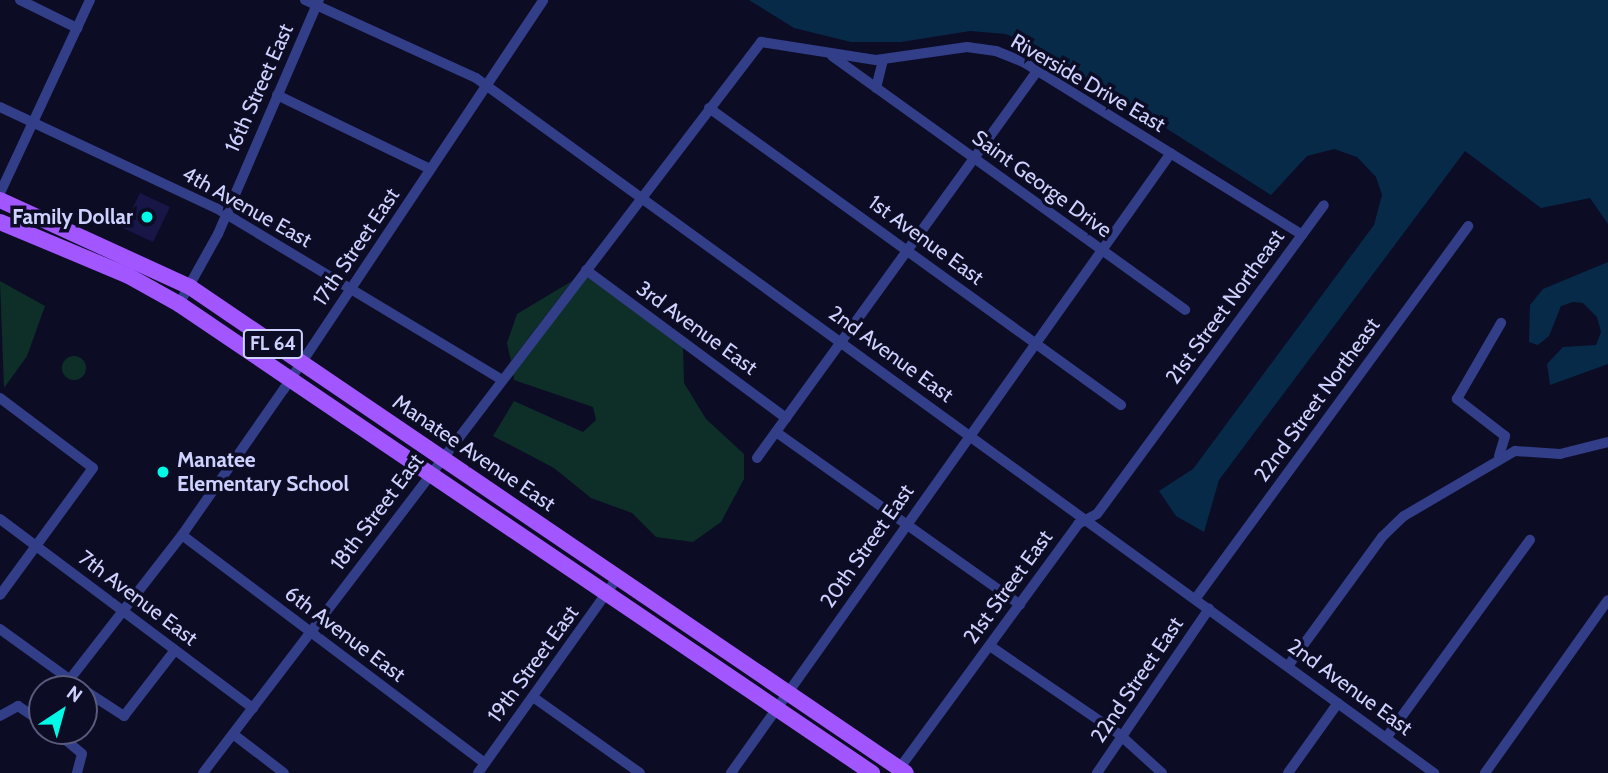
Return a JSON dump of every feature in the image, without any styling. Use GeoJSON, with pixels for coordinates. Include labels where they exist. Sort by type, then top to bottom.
{"type":"FeatureCollection","features":[{"type":"Feature","properties":{"kind":"main road","name":"Manatee Avenue East"},"geometry":{"type":"LineString","coordinates":[[0,200],[190,287],[789,691],[901,771]]}},
{"type":"Feature","properties":{"kind":"main road","name":"Manatee Avenue East"},"geometry":{"type":"LineString","coordinates":[[0,222],[127,275],[179,304],[872,773]]}},
{"type":"Feature","properties":{"kind":"street"},"geometry":{"type":"LineString","coordinates":[[20,0],[77,28]]}},
{"type":"Feature","properties":{"kind":"street"},"geometry":{"type":"LineString","coordinates":[[0,193],[90,0]]}},
{"type":"Feature","properties":{"kind":"street","name":"2nd Avenue East"},"geometry":{"type":"LineString","coordinates":[[305,0],[318,3],[486,85],[1089,519],[1434,773]]}},
{"type":"Feature","properties":{"kind":"street","name":"17th Street East"},"geometry":{"type":"LineString","coordinates":[[73,675],[182,535],[291,380],[543,0]]}},
{"type":"Feature","properties":{"kind":"street","name":"16th Street East"},"geometry":{"type":"LineString","coordinates":[[179,304],[225,214],[318,3]]}},
{"type":"Feature","properties":{"kind":"street","name":"Riverside Drive East"},"geometry":{"type":"LineString","coordinates":[[709,108],[761,42],[832,56],[883,60],[981,48],[1037,71],[1302,234]]}},
{"type":"Feature","properties":{"kind":"street","name":"Saint George Drive"},"geometry":{"type":"LineString","coordinates":[[832,56],[1185,310]]}},
{"type":"Feature","properties":{"kind":"street"},"geometry":{"type":"LineString","coordinates":[[876,88],[883,60]]}},
{"type":"Feature","properties":{"kind":"street"},"geometry":{"type":"LineString","coordinates":[[757,458],[1037,71]]}},
{"type":"Feature","properties":{"kind":"street"},"geometry":{"type":"LineString","coordinates":[[276,95],[430,169]]}},
{"type":"Feature","properties":{"kind":"street","name":"4th Avenue East"},"geometry":{"type":"LineString","coordinates":[[0,107],[225,214],[502,380]]}},
{"type":"Feature","properties":{"kind":"street","name":"18th Street East"},"geometry":{"type":"LineString","coordinates":[[204,773],[709,108]]}},
{"type":"Feature","properties":{"kind":"street","name":"1st Avenue East"},"geometry":{"type":"LineString","coordinates":[[709,108],[1121,405]]}},
{"type":"Feature","properties":{"kind":"street","name":"20th Street East"},"geometry":{"type":"LineString","coordinates":[[731,773],[1171,153]]}},
{"type":"Feature","properties":{"kind":"street","name":"21st Street Northeast"},"geometry":{"type":"LineString","coordinates":[[1158,432],[1324,205]]}},
{"type":"Feature","properties":{"kind":"street","name":"22nd Street Northeast"},"geometry":{"type":"LineString","coordinates":[[1196,598],[1468,226]]}},
{"type":"Feature","properties":{"kind":"street","name":"3rd Avenue East"},"geometry":{"type":"LineString","coordinates":[[586,270],[786,418]]}},
{"type":"Feature","properties":{"kind":"street"},"geometry":{"type":"LineString","coordinates":[[1499,457],[1505,436],[1457,399],[1501,323]]}},
{"type":"Feature","properties":{"kind":"street"},"geometry":{"type":"LineString","coordinates":[[0,398],[93,468],[0,595]]}},
{"type":"Feature","properties":{"kind":"street"},"geometry":{"type":"LineString","coordinates":[[776,432],[1020,605]]}},
{"type":"Feature","properties":{"kind":"street","name":"21st Street East"},"geometry":{"type":"LineString","coordinates":[[901,771],[1078,524],[1089,519],[1158,432]]}},
{"type":"Feature","properties":{"kind":"street"},"geometry":{"type":"LineString","coordinates":[[1288,666],[1382,537],[1424,502],[1499,457],[1522,450],[1560,454],[1608,442]]}},
{"type":"Feature","properties":{"kind":"street","name":"7th Avenue East"},"geometry":{"type":"LineString","coordinates":[[0,519],[253,708]]}},
{"type":"Feature","properties":{"kind":"street","name":"6th Avenue East"},"geometry":{"type":"LineString","coordinates":[[182,535],[485,763]]}},
{"type":"Feature","properties":{"kind":"street"},"geometry":{"type":"LineString","coordinates":[[1386,738],[1530,540]]}},
{"type":"Feature","properties":{"kind":"street","name":"19th Street East"},"geometry":{"type":"LineString","coordinates":[[478,773],[618,577]]}},
{"type":"Feature","properties":{"kind":"street"},"geometry":{"type":"LineString","coordinates":[[1485,773],[1608,600]]}},
{"type":"Feature","properties":{"kind":"street","name":"22nd Street East"},"geometry":{"type":"LineString","coordinates":[[1097,773],[1118,746],[1119,734],[1209,609]]}},
{"type":"Feature","properties":{"kind":"street"},"geometry":{"type":"LineString","coordinates":[[0,629],[64,675]]}},
{"type":"Feature","properties":{"kind":"street"},"geometry":{"type":"LineString","coordinates":[[990,646],[1119,734],[1162,773]]}},
{"type":"Feature","properties":{"kind":"street"},"geometry":{"type":"LineString","coordinates":[[98,699],[122,716],[175,650]]}},
{"type":"Feature","properties":{"kind":"street"},"geometry":{"type":"LineString","coordinates":[[533,697],[640,773]]}},
{"type":"Feature","properties":{"kind":"street"},"geometry":{"type":"LineString","coordinates":[[1288,773],[1338,703]]}},
{"type":"Feature","properties":{"kind":"street"},"geometry":{"type":"LineString","coordinates":[[0,716],[18,706],[28,713]]}},
{"type":"Feature","properties":{"kind":"street"},"geometry":{"type":"LineString","coordinates":[[233,734],[284,773]]}},
{"type":"Feature","properties":{"kind":"street"},"geometry":{"type":"LineString","coordinates":[[71,745],[82,754],[77,773]]}},
{"type":"Feature","properties":{"kind":"green space"},"geometry":{"type":"Polygon","coordinates":[[[586,276],[683,347],[684,383],[706,419],[744,454],[744,479],[721,522],[693,542],[656,537],[632,513],[591,498],[554,468],[493,436],[514,401],[583,432],[596,420],[593,407],[514,380],[513,372],[586,276]]]}},
{"type":"Feature","properties":{"kind":"green space"},"geometry":{"type":"Polygon","coordinates":[[[0,281],[45,306],[27,356],[4,388],[0,281]]]}},
{"type":"Feature","properties":{"kind":"green space"},"geometry":{"type":"Polygon","coordinates":[[[572,281],[511,361],[507,343],[517,314],[572,281]]]}},
{"type":"Feature","properties":{"kind":"green space"},"geometry":{"type":"Polygon","coordinates":[[[74,356],[83,359],[86,368],[83,377],[74,380],[65,377],[62,368],[65,359],[74,356]]]}},
{"type":"Feature","properties":{"kind":"water"},"geometry":{"type":"Polygon","coordinates":[[[749,0],[1608,0],[1608,224],[1590,198],[1541,208],[1465,151],[1219,480],[1204,532],[1176,516],[1159,491],[1193,469],[1374,225],[1382,195],[1376,177],[1357,157],[1334,149],[1307,156],[1271,195],[1051,55],[1006,34],[970,31],[901,42],[851,42],[794,28],[749,0]]]}},
{"type":"Feature","properties":{"kind":"water"},"geometry":{"type":"Polygon","coordinates":[[[1608,262],[1608,364],[1550,385],[1547,364],[1563,347],[1596,345],[1601,332],[1597,317],[1583,303],[1573,302],[1561,306],[1549,336],[1538,345],[1529,342],[1530,305],[1543,289],[1608,262]]]}},
{"type":"Feature","properties":{"kind":"building","name":"Family Dollar"},"geometry":{"type":"Polygon","coordinates":[[[140,193],[170,207],[153,242],[123,228],[140,193]]]}},
{"type":"Feature","properties":{"kind":"place","name":"Family Dollar"},"geometry":{"type":"Point","coordinates":[147,217]}},
{"type":"Feature","properties":{"kind":"place","name":"Manatee Elementary School"},"geometry":{"type":"Point","coordinates":[163,472]}}]}
